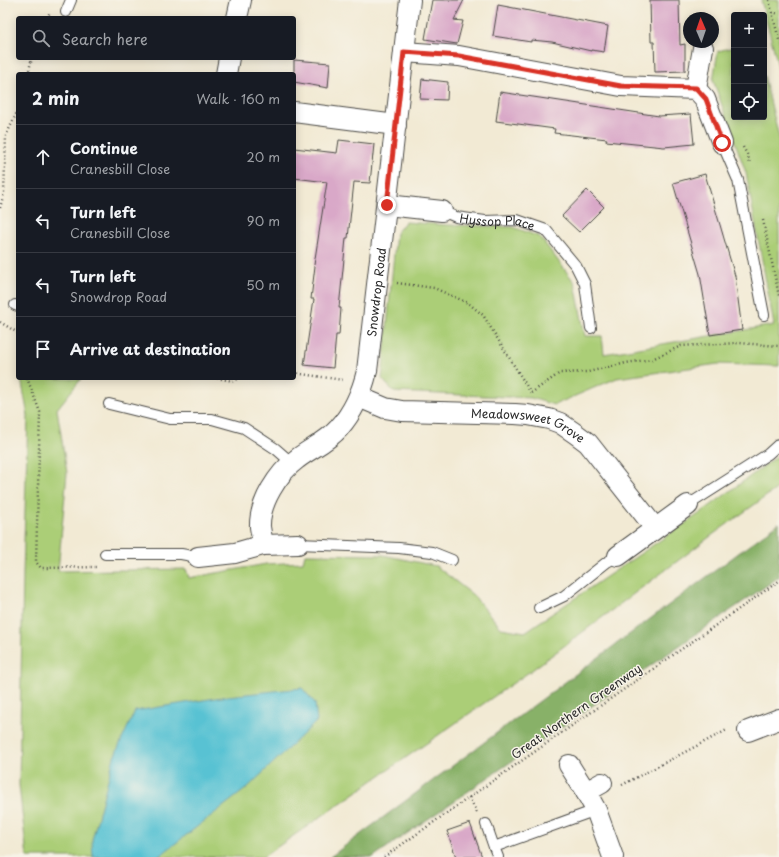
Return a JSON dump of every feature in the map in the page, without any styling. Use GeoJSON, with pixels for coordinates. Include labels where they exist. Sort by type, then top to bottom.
{"type":"FeatureCollection","features":[{"type":"Feature","properties":{"kind":"street"},"geometry":{"type":"LineString","coordinates":[[237,16],[241,0]]}},
{"type":"Feature","properties":{"kind":"street","name":"Snowdrop Road"},"geometry":{"type":"LineString","coordinates":[[263,545],[260,525],[268,494],[276,481],[292,463],[325,441],[350,415],[361,392],[367,371],[410,0]]}},
{"type":"Feature","properties":{"kind":"street"},"geometry":{"type":"LineString","coordinates":[[696,88],[703,48]]}},
{"type":"Feature","properties":{"kind":"street"},"geometry":{"type":"LineString","coordinates":[[404,52],[459,56],[621,86],[696,88],[706,99],[722,143]]}},
{"type":"Feature","properties":{"kind":"street"},"geometry":{"type":"LineString","coordinates":[[226,72],[229,60]]}},
{"type":"Feature","properties":{"kind":"street"},"geometry":{"type":"LineString","coordinates":[[296,112],[396,125]]}},
{"type":"Feature","properties":{"kind":"street","name":"Hyssop Place"},"geometry":{"type":"LineString","coordinates":[[387,205],[442,211]]}},
{"type":"Feature","properties":{"kind":"street","name":"Meadowsweet Grove"},"geometry":{"type":"LineString","coordinates":[[361,392],[385,408],[402,411],[528,415],[549,419],[560,423],[588,443],[655,528]]}},
{"type":"Feature","properties":{"kind":"street"},"geometry":{"type":"LineString","coordinates":[[618,556],[688,505]]}},
{"type":"Feature","properties":{"kind":"street"},"geometry":{"type":"LineString","coordinates":[[198,557],[235,553],[263,545],[298,544]]}},
{"type":"Feature","properties":{"kind":"street"},"geometry":{"type":"LineString","coordinates":[[748,731],[777,727]]}},
{"type":"Feature","properties":{"kind":"street"},"geometry":{"type":"LineString","coordinates":[[568,765],[594,788],[596,810],[612,857]]}},
{"type":"Feature","properties":{"kind":"lane"},"geometry":{"type":"LineString","coordinates":[[66,12],[71,0]]}},
{"type":"Feature","properties":{"kind":"lane"},"geometry":{"type":"LineString","coordinates":[[722,143],[738,180],[764,315]]}},
{"type":"Feature","properties":{"kind":"lane","name":"Hyssop Place"},"geometry":{"type":"LineString","coordinates":[[442,211],[456,217],[485,221],[517,220],[546,230],[576,266],[585,284],[591,328]]}},
{"type":"Feature","properties":{"kind":"lane"},"geometry":{"type":"LineString","coordinates":[[109,404],[170,419],[212,419],[244,428],[276,449],[292,463]]}},
{"type":"Feature","properties":{"kind":"lane"},"geometry":{"type":"LineString","coordinates":[[688,505],[768,454],[779,444]]}},
{"type":"Feature","properties":{"kind":"lane"},"geometry":{"type":"LineString","coordinates":[[298,544],[399,548],[432,552],[452,560]]}},
{"type":"Feature","properties":{"kind":"lane"},"geometry":{"type":"LineString","coordinates":[[105,554],[181,554],[198,557]]}},
{"type":"Feature","properties":{"kind":"lane"},"geometry":{"type":"LineString","coordinates":[[539,608],[564,596],[607,562],[618,556]]}},
{"type":"Feature","properties":{"kind":"lane"},"geometry":{"type":"LineString","coordinates":[[494,847],[596,810]]}},
{"type":"Feature","properties":{"kind":"lane"},"geometry":{"type":"LineString","coordinates":[[486,824],[498,857]]}},
{"type":"Feature","properties":{"kind":"path"},"geometry":{"type":"LineString","coordinates":[[769,0],[779,40]]}},
{"type":"Feature","properties":{"kind":"path"},"geometry":{"type":"LineString","coordinates":[[771,12],[779,14]]}},
{"type":"Feature","properties":{"kind":"path"},"geometry":{"type":"LineString","coordinates":[[28,72],[32,60]]}},
{"type":"Feature","properties":{"kind":"path"},"geometry":{"type":"LineString","coordinates":[[0,208],[4,193],[6,136],[16,114]]}},
{"type":"Feature","properties":{"kind":"path"},"geometry":{"type":"LineString","coordinates":[[377,280],[434,288],[468,303],[482,315],[531,393],[528,415]]}},
{"type":"Feature","properties":{"kind":"path"},"geometry":{"type":"LineString","coordinates":[[0,322],[16,332]]}},
{"type":"Feature","properties":{"kind":"path"},"geometry":{"type":"LineString","coordinates":[[531,393],[560,374],[588,372],[626,363],[652,359],[681,346],[739,343],[779,346]]}},
{"type":"Feature","properties":{"kind":"path"},"geometry":{"type":"LineString","coordinates":[[296,373],[338,379],[361,392]]}},
{"type":"Feature","properties":{"kind":"path"},"geometry":{"type":"LineString","coordinates":[[28,380],[40,412],[36,562],[42,568],[97,567]]}},
{"type":"Feature","properties":{"kind":"path","name":"Great Northern Greenway"},"geometry":{"type":"LineString","coordinates":[[384,857],[779,581]]}},
{"type":"Feature","properties":{"kind":"path"},"geometry":{"type":"LineString","coordinates":[[594,788],[616,788],[727,730],[748,731]]}},
{"type":"Feature","properties":{"kind":"green space"},"geometry":{"type":"Polygon","coordinates":[[[761,0],[779,0],[779,72],[767,23],[767,12],[764,12],[761,0]]]}},
{"type":"Feature","properties":{"kind":"green space"},"geometry":{"type":"Polygon","coordinates":[[[731,48],[731,120],[767,120],[767,88],[779,137],[779,366],[718,364],[617,378],[554,405],[531,398],[394,392],[382,379],[396,233],[405,222],[513,227],[540,237],[575,283],[585,336],[602,336],[604,354],[774,325],[746,173],[713,80],[718,51],[731,48]]]}},
{"type":"Feature","properties":{"kind":"green space"},"geometry":{"type":"Polygon","coordinates":[[[21,380],[80,380],[57,409],[67,473],[58,571],[186,569],[189,578],[266,564],[303,562],[305,554],[383,555],[436,566],[473,595],[501,628],[525,632],[699,514],[779,455],[779,487],[532,670],[263,857],[27,857],[19,785],[28,416],[21,380]]]}},
{"type":"Feature","properties":{"kind":"green space"},"geometry":{"type":"Polygon","coordinates":[[[779,523],[779,577],[373,857],[330,857],[779,523]]]}},
{"type":"Feature","properties":{"kind":"water"},"geometry":{"type":"Polygon","coordinates":[[[302,688],[315,703],[317,721],[247,788],[158,857],[93,857],[92,840],[114,757],[135,711],[228,696],[302,688]]]}},
{"type":"Feature","properties":{"kind":"building"},"geometry":{"type":"Polygon","coordinates":[[[432,0],[464,0],[454,20],[463,21],[457,44],[425,39],[432,0]]]}},
{"type":"Feature","properties":{"kind":"building"},"geometry":{"type":"Polygon","coordinates":[[[650,0],[679,0],[680,45],[683,44],[683,48],[685,48],[685,71],[655,72],[654,42],[651,42],[650,0]]]}},
{"type":"Feature","properties":{"kind":"building"},"geometry":{"type":"Polygon","coordinates":[[[498,5],[608,26],[604,52],[591,51],[552,42],[531,40],[531,42],[493,36],[498,5]]]}},
{"type":"Feature","properties":{"kind":"building"},"geometry":{"type":"Polygon","coordinates":[[[294,60],[330,63],[328,88],[296,82],[296,72],[294,72],[294,60]]]}},
{"type":"Feature","properties":{"kind":"building"},"geometry":{"type":"Polygon","coordinates":[[[422,79],[448,82],[447,100],[420,99],[422,79]]]}},
{"type":"Feature","properties":{"kind":"building"},"geometry":{"type":"Polygon","coordinates":[[[500,92],[659,116],[691,114],[694,144],[664,147],[606,141],[607,139],[554,133],[555,129],[496,121],[500,92]]]}},
{"type":"Feature","properties":{"kind":"building"},"geometry":{"type":"Polygon","coordinates":[[[339,140],[374,144],[370,183],[354,182],[348,238],[346,238],[339,308],[341,308],[339,335],[336,335],[333,368],[304,365],[314,299],[311,299],[314,265],[327,182],[296,178],[296,148],[337,153],[339,140]]]}},
{"type":"Feature","properties":{"kind":"building"},"geometry":{"type":"Polygon","coordinates":[[[705,174],[735,276],[742,330],[710,335],[700,274],[673,183],[705,174]]]}},
{"type":"Feature","properties":{"kind":"building"},"geometry":{"type":"Polygon","coordinates":[[[587,190],[604,207],[579,232],[562,216],[587,190]]]}},
{"type":"Feature","properties":{"kind":"building"},"geometry":{"type":"Polygon","coordinates":[[[470,823],[482,857],[456,857],[447,831],[470,823]]]}},
{"type":"Feature","properties":{"kind":"route"},"geometry":{"type":"LineString","coordinates":[[387,205],[404,52],[459,56],[621,86],[696,88],[706,99],[722,143]]}}]}
